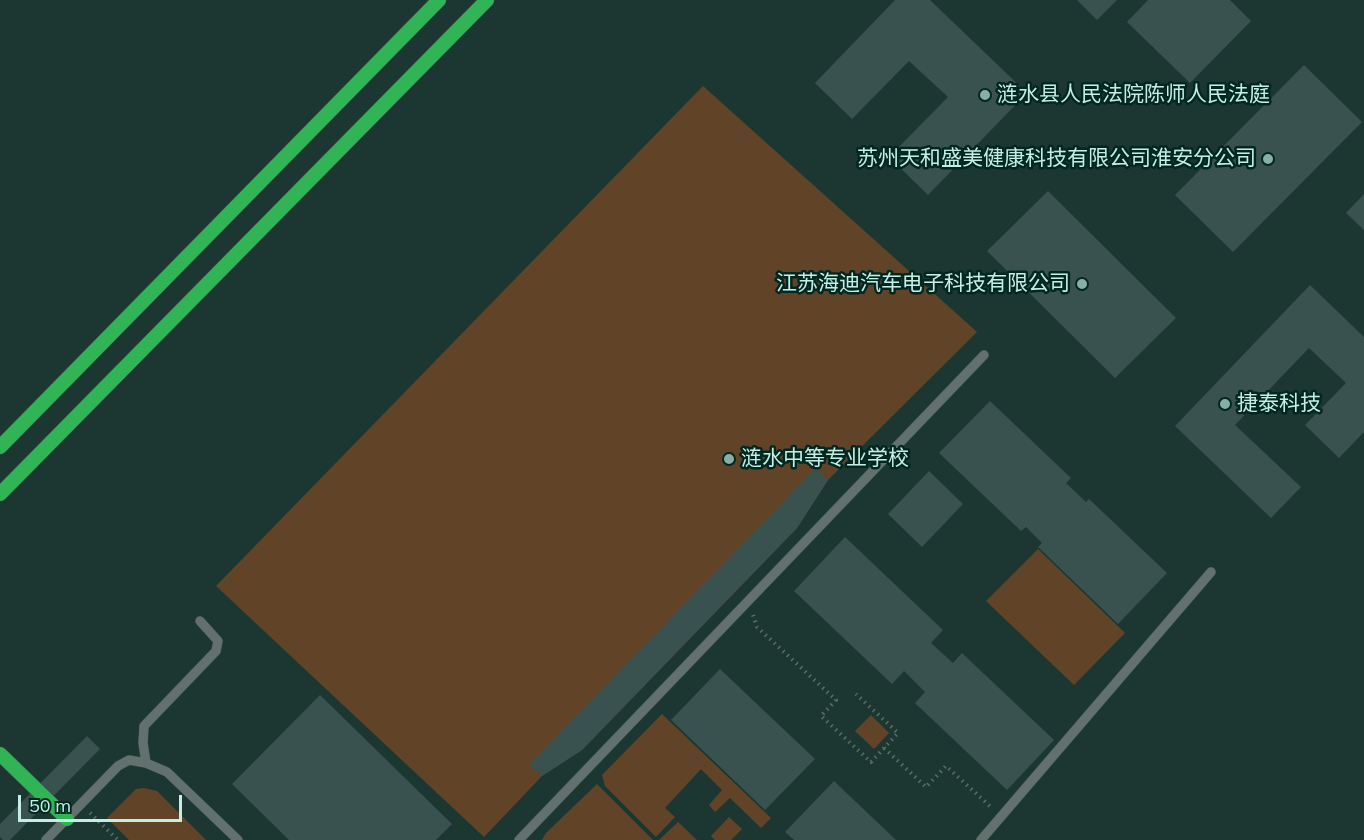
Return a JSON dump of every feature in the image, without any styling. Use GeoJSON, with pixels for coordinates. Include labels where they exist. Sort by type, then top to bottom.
{"type":"FeatureCollection","features":[{"type":"Feature","properties":{"kind":"street"},"geometry":{"type":"LineString","coordinates":[[0,447],[439,0]]}},
{"type":"Feature","properties":{"kind":"street"},"geometry":{"type":"LineString","coordinates":[[0,494],[488,0]]}},
{"type":"Feature","properties":{"kind":"street"},"geometry":{"type":"LineString","coordinates":[[0,754],[67,819]]}},
{"type":"Feature","properties":{"kind":"lane"},"geometry":{"type":"LineString","coordinates":[[519,840],[984,355]]}},
{"type":"Feature","properties":{"kind":"lane"},"geometry":{"type":"LineString","coordinates":[[981,840],[1211,572]]}},
{"type":"Feature","properties":{"kind":"lane"},"geometry":{"type":"LineString","coordinates":[[146,763],[143,743],[144,726],[216,651],[219,641],[200,621]]}},
{"type":"Feature","properties":{"kind":"lane"},"geometry":{"type":"LineString","coordinates":[[46,840],[118,766],[129,760],[146,763],[167,772],[237,840]]}},
{"type":"Feature","properties":{"kind":"path"},"geometry":{"type":"LineString","coordinates":[[748,601],[757,627],[836,700],[821,716],[871,762],[898,733],[856,694]]}},
{"type":"Feature","properties":{"kind":"path"},"geometry":{"type":"LineString","coordinates":[[884,748],[926,787],[946,766],[1001,816]]}},
{"type":"Feature","properties":{"kind":"path"},"geometry":{"type":"LineString","coordinates":[[81,805],[117,840]]}},
{"type":"Feature","properties":{"kind":"shaded area"},"geometry":{"type":"Polygon","coordinates":[[[703,86],[977,332],[828,480],[797,528],[582,750],[542,776],[484,837],[216,586],[703,86]]]}},
{"type":"Feature","properties":{"kind":"shaded area"},"geometry":{"type":"Polygon","coordinates":[[[1038,549],[1125,633],[1074,685],[986,601],[1038,549]]]}},
{"type":"Feature","properties":{"kind":"shaded area"},"geometry":{"type":"Polygon","coordinates":[[[662,714],[771,818],[761,828],[730,798],[715,812],[709,805],[722,790],[701,769],[665,808],[675,817],[656,837],[605,786],[602,775],[662,714]]]}},
{"type":"Feature","properties":{"kind":"shaded area"},"geometry":{"type":"Polygon","coordinates":[[[871,715],[889,733],[874,749],[855,731],[871,715]]]}},
{"type":"Feature","properties":{"kind":"shaded area"},"geometry":{"type":"Polygon","coordinates":[[[597,784],[653,840],[542,840],[546,833],[597,784]]]}},
{"type":"Feature","properties":{"kind":"shaded area"},"geometry":{"type":"Polygon","coordinates":[[[136,789],[157,791],[206,840],[129,840],[107,818],[136,789]]]}},
{"type":"Feature","properties":{"kind":"shaded area"},"geometry":{"type":"Polygon","coordinates":[[[729,817],[742,829],[731,840],[715,840],[711,836],[729,817]]]}},
{"type":"Feature","properties":{"kind":"shaded area"},"geometry":{"type":"Polygon","coordinates":[[[678,822],[697,840],[659,840],[678,822]]]}},
{"type":"Feature","properties":{"kind":"building","name":"涟水县人民法院陈师人民法庭"},"geometry":{"type":"Polygon","coordinates":[[[895,0],[930,0],[1027,93],[928,195],[889,157],[948,97],[909,61],[852,119],[815,83],[895,0]]]}},
{"type":"Feature","properties":{"kind":"building"},"geometry":{"type":"Polygon","coordinates":[[[1077,0],[1117,0],[1097,20],[1077,0]]]}},
{"type":"Feature","properties":{"kind":"building"},"geometry":{"type":"Polygon","coordinates":[[[1148,0],[1230,0],[1251,21],[1190,83],[1127,22],[1148,0]]]}},
{"type":"Feature","properties":{"kind":"building","name":"苏州天和盛美健康科技有限公司淮安分公司"},"geometry":{"type":"Polygon","coordinates":[[[1304,65],[1362,122],[1233,252],[1175,195],[1304,65]]]}},
{"type":"Feature","properties":{"kind":"building","name":"江苏海迪汽车电子科技有限公司"},"geometry":{"type":"Polygon","coordinates":[[[1048,191],[1176,318],[1115,378],[987,251],[1048,191]]]}},
{"type":"Feature","properties":{"kind":"building"},"geometry":{"type":"Polygon","coordinates":[[[1364,194],[1364,230],[1346,213],[1364,194]]]}},
{"type":"Feature","properties":{"kind":"building","name":"捷泰科技"},"geometry":{"type":"Polygon","coordinates":[[[1310,285],[1364,337],[1364,432],[1339,458],[1305,425],[1346,383],[1309,348],[1235,425],[1301,487],[1271,518],[1175,426],[1310,285]]]}},
{"type":"Feature","properties":{"kind":"building"},"geometry":{"type":"Polygon","coordinates":[[[990,401],[1071,478],[1066,483],[1086,502],[1089,499],[1167,573],[1118,624],[1038,547],[1042,543],[1026,527],[1021,531],[939,453],[990,401]]]}},
{"type":"Feature","properties":{"kind":"building"},"geometry":{"type":"Polygon","coordinates":[[[816,468],[828,480],[797,528],[582,750],[542,776],[529,765],[816,468]]]}},
{"type":"Feature","properties":{"kind":"building"},"geometry":{"type":"Polygon","coordinates":[[[929,471],[963,504],[922,547],[888,514],[929,471]]]}},
{"type":"Feature","properties":{"kind":"building"},"geometry":{"type":"Polygon","coordinates":[[[845,537],[943,630],[931,643],[953,663],[962,653],[1054,740],[1007,790],[915,703],[925,692],[904,671],[892,684],[794,591],[845,537]]]}},
{"type":"Feature","properties":{"kind":"building"},"geometry":{"type":"Polygon","coordinates":[[[720,669],[815,759],[765,810],[671,720],[720,669]]]}},
{"type":"Feature","properties":{"kind":"building"},"geometry":{"type":"Polygon","coordinates":[[[320,695],[452,824],[436,840],[289,840],[232,784],[320,695]]]}},
{"type":"Feature","properties":{"kind":"building"},"geometry":{"type":"Polygon","coordinates":[[[87,736],[100,749],[10,840],[3,840],[0,837],[0,824],[87,736]]]}},
{"type":"Feature","properties":{"kind":"building"},"geometry":{"type":"Polygon","coordinates":[[[834,781],[896,840],[794,840],[785,832],[834,781]]]}},
{"type":"Feature","properties":{"kind":"traffic: fast"},"geometry":{"type":"LineString","coordinates":[[0,447],[439,0]]}},
{"type":"Feature","properties":{"kind":"traffic: fast"},"geometry":{"type":"LineString","coordinates":[[0,494],[487,0]]}},
{"type":"Feature","properties":{"kind":"traffic: fast"},"geometry":{"type":"LineString","coordinates":[[0,754],[67,819]]}},
{"type":"Feature","properties":{"kind":"place","name":"涟水县人民法院陈师人民法庭"},"geometry":{"type":"Point","coordinates":[985,95]}},
{"type":"Feature","properties":{"kind":"place","name":"苏州天和盛美健康科技有限公司淮安分公司"},"geometry":{"type":"Point","coordinates":[1268,159]}},
{"type":"Feature","properties":{"kind":"place","name":"江苏海迪汽车电子科技有限公司"},"geometry":{"type":"Point","coordinates":[1082,284]}},
{"type":"Feature","properties":{"kind":"place","name":"捷泰科技"},"geometry":{"type":"Point","coordinates":[1225,404]}},
{"type":"Feature","properties":{"kind":"place","name":"涟水中等专业学校"},"geometry":{"type":"Point","coordinates":[729,459]}}]}
